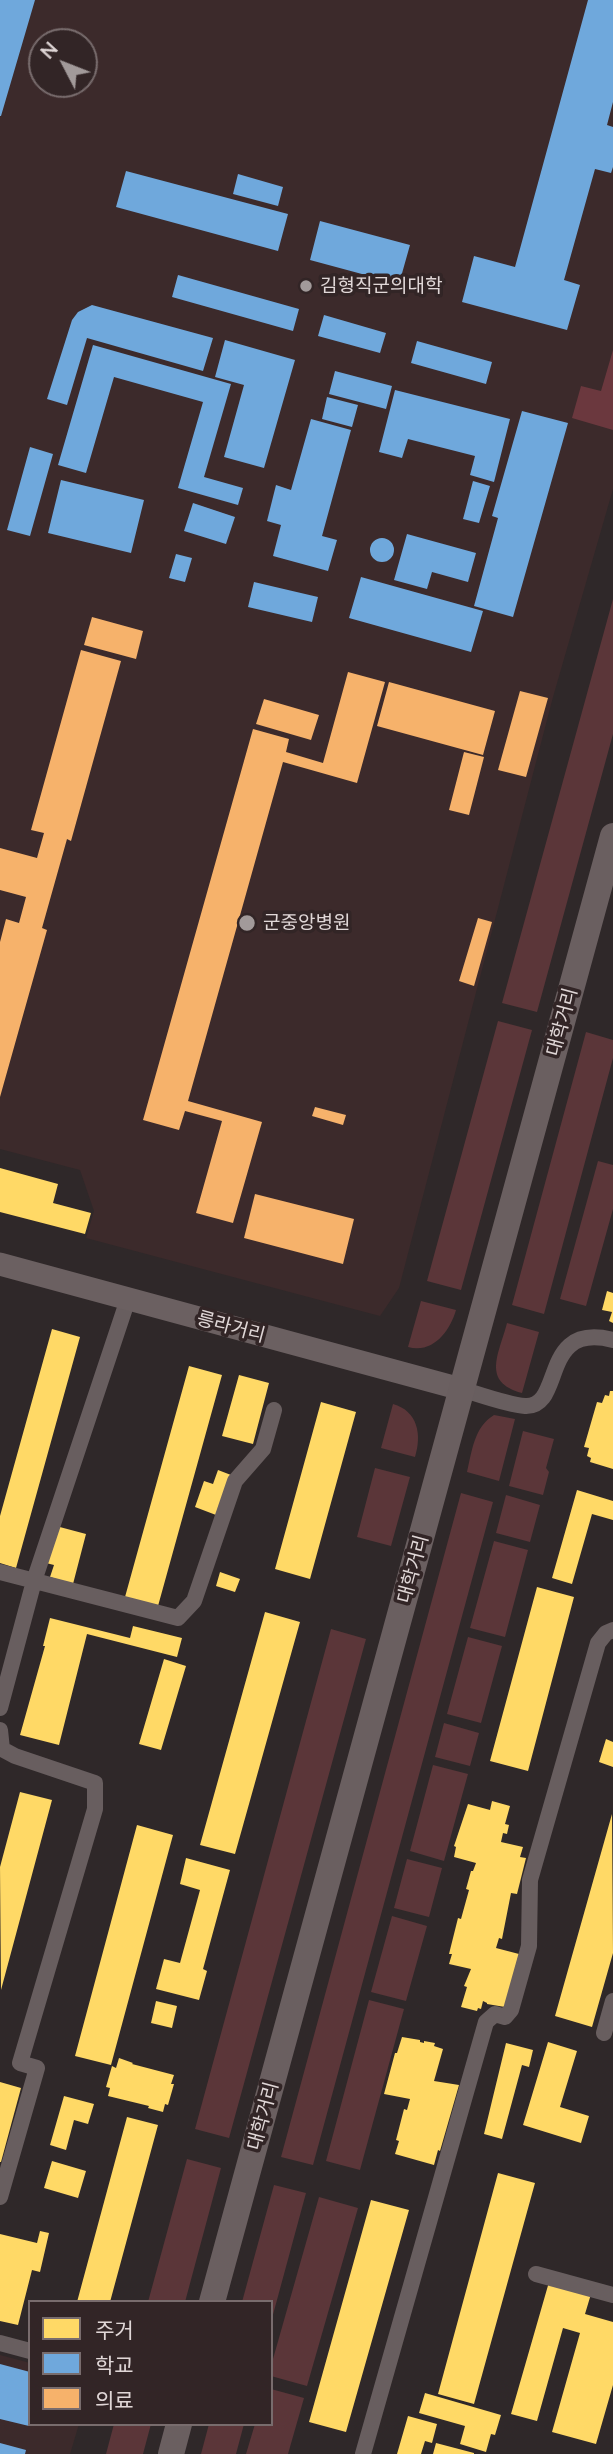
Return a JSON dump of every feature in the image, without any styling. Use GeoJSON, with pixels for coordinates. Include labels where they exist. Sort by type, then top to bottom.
{"type":"FeatureCollection","features":[{"type":"Feature","properties":{"kind":"main road","name":"대학거리"},"geometry":{"type":"LineString","coordinates":[[213,2300],[613,836]]}},
{"type":"Feature","properties":{"kind":"main road","name":"릉라거리"},"geometry":{"type":"LineString","coordinates":[[0,1264],[461,1389]]}},
{"type":"Feature","properties":{"kind":"main road"},"geometry":{"type":"LineString","coordinates":[[171,2454],[178,2426]]}},
{"type":"Feature","properties":{"kind":"street"},"geometry":{"type":"LineString","coordinates":[[0,1708],[34,1581],[128,1299]]}},
{"type":"Feature","properties":{"kind":"street"},"geometry":{"type":"LineString","coordinates":[[461,1389],[526,1407],[538,1402],[549,1387],[562,1352],[578,1339],[597,1335],[613,1340]]}},
{"type":"Feature","properties":{"kind":"street"},"geometry":{"type":"LineString","coordinates":[[0,1572],[178,1618],[194,1601],[235,1481],[263,1449],[274,1410]]}},
{"type":"Feature","properties":{"kind":"street"},"geometry":{"type":"LineString","coordinates":[[363,2454],[486,2022],[495,2014],[505,2017],[511,2010],[529,1947],[530,1880],[598,1643],[606,1633],[613,1630]]}},
{"type":"Feature","properties":{"kind":"street"},"geometry":{"type":"LineString","coordinates":[[0,1730],[1,1752],[95,1783],[95,1809],[20,2063],[37,2068],[0,2197]]}},
{"type":"Feature","properties":{"kind":"street"},"geometry":{"type":"LineString","coordinates":[[604,2033],[613,2001]]}},
{"type":"Feature","properties":{"kind":"street"},"geometry":{"type":"LineString","coordinates":[[536,2274],[613,2295]]}},
{"type":"Feature","properties":{"kind":"street"},"geometry":{"type":"LineString","coordinates":[[0,2343],[28,2350]]}},
{"type":"Feature","properties":{"kind":"shaded area"},"geometry":{"type":"Polygon","coordinates":[[[0,0],[613,0],[613,489],[553,697],[399,1288],[380,1316],[86,1238],[94,1211],[80,1170],[0,1149],[0,0]]]}},
{"type":"Feature","properties":{"kind":"shaded area"},"geometry":{"type":"Polygon","coordinates":[[[613,350],[613,430],[572,418],[581,386],[601,391],[613,350]]]}},
{"type":"Feature","properties":{"kind":"shaded area"},"geometry":{"type":"Polygon","coordinates":[[[613,599],[613,734],[537,1012],[502,1003],[613,599]]]}},
{"type":"Feature","properties":{"kind":"shaded area"},"geometry":{"type":"Polygon","coordinates":[[[498,1021],[532,1030],[461,1290],[427,1281],[498,1021]]]}},
{"type":"Feature","properties":{"kind":"shaded area"},"geometry":{"type":"Polygon","coordinates":[[[586,1032],[613,1040],[613,1058],[544,1314],[512,1305],[586,1032]]]}},
{"type":"Feature","properties":{"kind":"shaded area"},"geometry":{"type":"Polygon","coordinates":[[[598,1161],[613,1165],[613,1209],[586,1306],[560,1299],[598,1161]]]}},
{"type":"Feature","properties":{"kind":"shaded area"},"geometry":{"type":"Polygon","coordinates":[[[421,1301],[456,1310],[445,1333],[433,1344],[408,1347],[421,1301]]]}},
{"type":"Feature","properties":{"kind":"shaded area"},"geometry":{"type":"Polygon","coordinates":[[[507,1323],[539,1332],[522,1393],[501,1382],[497,1374],[497,1356],[507,1323]]]}},
{"type":"Feature","properties":{"kind":"shaded area"},"geometry":{"type":"Polygon","coordinates":[[[393,1404],[408,1412],[416,1425],[418,1440],[415,1457],[381,1448],[393,1404]]]}},
{"type":"Feature","properties":{"kind":"shaded area"},"geometry":{"type":"Polygon","coordinates":[[[494,1415],[515,1419],[499,1481],[467,1472],[478,1433],[494,1415]]]}},
{"type":"Feature","properties":{"kind":"shaded area"},"geometry":{"type":"Polygon","coordinates":[[[523,1431],[554,1439],[546,1468],[549,1472],[543,1495],[509,1486],[523,1431]]]}},
{"type":"Feature","properties":{"kind":"shaded area"},"geometry":{"type":"Polygon","coordinates":[[[375,1468],[410,1477],[391,1546],[357,1537],[375,1468]]]}},
{"type":"Feature","properties":{"kind":"shaded area"},"geometry":{"type":"Polygon","coordinates":[[[461,1493],[493,1502],[313,2165],[281,2157],[461,1493]]]}},
{"type":"Feature","properties":{"kind":"shaded area"},"geometry":{"type":"Polygon","coordinates":[[[506,1495],[540,1505],[530,1542],[496,1533],[506,1495]]]}},
{"type":"Feature","properties":{"kind":"shaded area"},"geometry":{"type":"Polygon","coordinates":[[[494,1541],[528,1550],[505,1637],[470,1628],[494,1541]]]}},
{"type":"Feature","properties":{"kind":"shaded area"},"geometry":{"type":"Polygon","coordinates":[[[331,1629],[366,1639],[229,2138],[195,2129],[331,1629]]]}},
{"type":"Feature","properties":{"kind":"shaded area"},"geometry":{"type":"Polygon","coordinates":[[[468,1637],[502,1646],[481,1723],[447,1714],[468,1637]]]}},
{"type":"Feature","properties":{"kind":"shaded area"},"geometry":{"type":"Polygon","coordinates":[[[444,1723],[479,1733],[470,1766],[435,1757],[444,1723]]]}},
{"type":"Feature","properties":{"kind":"shaded area"},"geometry":{"type":"Polygon","coordinates":[[[433,1765],[468,1774],[444,1861],[410,1851],[433,1765]]]}},
{"type":"Feature","properties":{"kind":"shaded area"},"geometry":{"type":"Polygon","coordinates":[[[407,1859],[442,1868],[429,1917],[394,1908],[407,1859]]]}},
{"type":"Feature","properties":{"kind":"shaded area"},"geometry":{"type":"Polygon","coordinates":[[[392,1916],[427,1926],[406,2001],[371,1992],[392,1916]]]}},
{"type":"Feature","properties":{"kind":"shaded area"},"geometry":{"type":"Polygon","coordinates":[[[369,2000],[404,2009],[360,2170],[326,2161],[369,2000]]]}},
{"type":"Feature","properties":{"kind":"shaded area"},"geometry":{"type":"Polygon","coordinates":[[[187,2159],[221,2168],[186,2300],[149,2300],[187,2159]]]}},
{"type":"Feature","properties":{"kind":"shaded area"},"geometry":{"type":"Polygon","coordinates":[[[274,2185],[306,2193],[273,2315],[273,2300],[243,2300],[274,2185]]]}},
{"type":"Feature","properties":{"kind":"shaded area"},"geometry":{"type":"Polygon","coordinates":[[[319,2197],[358,2208],[307,2386],[273,2377],[273,2359],[319,2197]]]}},
{"type":"Feature","properties":{"kind":"shaded area"},"geometry":{"type":"Polygon","coordinates":[[[0,2355],[28,2362],[28,2426],[78,2426],[70,2454],[0,2454],[0,2355]]]}},
{"type":"Feature","properties":{"kind":"shaded area"},"geometry":{"type":"Polygon","coordinates":[[[273,2390],[304,2398],[288,2454],[246,2454],[254,2426],[273,2426],[273,2390]]]}},
{"type":"Feature","properties":{"kind":"shaded area"},"geometry":{"type":"Polygon","coordinates":[[[113,2426],[150,2426],[143,2454],[106,2454],[113,2426]]]}},
{"type":"Feature","properties":{"kind":"shaded area"},"geometry":{"type":"Polygon","coordinates":[[[208,2426],[243,2426],[236,2454],[201,2454],[208,2426]]]}},
{"type":"Feature","properties":{"kind":"building: 주거"},"geometry":{"type":"Polygon","coordinates":[[[0,1168],[58,1184],[53,1203],[91,1213],[85,1234],[0,1212],[0,1168]]]}},
{"type":"Feature","properties":{"kind":"building: 주거"},"geometry":{"type":"Polygon","coordinates":[[[607,1291],[613,1293],[613,1323],[609,1321],[612,1312],[602,1310],[607,1291]]]}},
{"type":"Feature","properties":{"kind":"building: 주거"},"geometry":{"type":"Polygon","coordinates":[[[52,1329],[80,1337],[16,1568],[0,1563],[0,1516],[52,1329]]]}},
{"type":"Feature","properties":{"kind":"building: 주거"},"geometry":{"type":"Polygon","coordinates":[[[189,1366],[222,1375],[158,1606],[125,1597],[189,1366]]]}},
{"type":"Feature","properties":{"kind":"building: 주거"},"geometry":{"type":"Polygon","coordinates":[[[239,1375],[269,1383],[253,1444],[222,1436],[239,1375]]]}},
{"type":"Feature","properties":{"kind":"building: 주거"},"geometry":{"type":"Polygon","coordinates":[[[610,1391],[613,1391],[613,1469],[590,1462],[591,1458],[587,1456],[589,1448],[584,1447],[597,1402],[602,1403],[610,1391]]]}},
{"type":"Feature","properties":{"kind":"building: 주거"},"geometry":{"type":"Polygon","coordinates":[[[321,1402],[356,1412],[310,1579],[275,1569],[321,1402]]]}},
{"type":"Feature","properties":{"kind":"building: 주거"},"geometry":{"type":"Polygon","coordinates":[[[218,1470],[231,1475],[216,1515],[195,1507],[204,1481],[213,1484],[218,1470]]]}},
{"type":"Feature","properties":{"kind":"building: 주거"},"geometry":{"type":"Polygon","coordinates":[[[577,1490],[613,1501],[613,1520],[592,1514],[572,1584],[552,1578],[577,1490]]]}},
{"type":"Feature","properties":{"kind":"building: 주거"},"geometry":{"type":"Polygon","coordinates":[[[56,1526],[86,1534],[73,1584],[50,1577],[54,1565],[46,1563],[56,1526]]]}},
{"type":"Feature","properties":{"kind":"building: 주거"},"geometry":{"type":"Polygon","coordinates":[[[220,1572],[240,1579],[235,1592],[216,1586],[220,1572]]]}},
{"type":"Feature","properties":{"kind":"building: 주거"},"geometry":{"type":"Polygon","coordinates":[[[537,1587],[574,1597],[528,1771],[490,1761],[537,1587]]]}},
{"type":"Feature","properties":{"kind":"building: 주거"},"geometry":{"type":"Polygon","coordinates":[[[265,1612],[300,1622],[235,1854],[200,1845],[265,1612]]]}},
{"type":"Feature","properties":{"kind":"building: 주거"},"geometry":{"type":"Polygon","coordinates":[[[50,1618],[130,1638],[133,1626],[182,1638],[177,1657],[87,1634],[59,1745],[20,1735],[45,1646],[50,1618]]]}},
{"type":"Feature","properties":{"kind":"building: 주거"},"geometry":{"type":"Polygon","coordinates":[[[164,1659],[186,1666],[161,1750],[139,1744],[164,1659]]]}},
{"type":"Feature","properties":{"kind":"building: 주거"},"geometry":{"type":"Polygon","coordinates":[[[606,1739],[613,1742],[613,1767],[599,1762],[606,1739]]]}},
{"type":"Feature","properties":{"kind":"building: 주거"},"geometry":{"type":"Polygon","coordinates":[[[20,1792],[52,1800],[1,1990],[0,1867],[20,1792]]]}},
{"type":"Feature","properties":{"kind":"building: 주거"},"geometry":{"type":"Polygon","coordinates":[[[492,1801],[510,1806],[505,1824],[509,1825],[507,1834],[503,1833],[501,1842],[523,1847],[520,1857],[526,1858],[517,1894],[511,1893],[502,1939],[499,1938],[496,1948],[519,1954],[505,2007],[483,2001],[481,2009],[478,2008],[477,2011],[461,2007],[467,1987],[464,1986],[471,1969],[449,1964],[458,1918],[461,1919],[469,1890],[466,1889],[476,1863],[454,1857],[454,1846],[468,1804],[490,1810],[492,1801]]]}},
{"type":"Feature","properties":{"kind":"building: 주거"},"geometry":{"type":"Polygon","coordinates":[[[612,1814],[613,1953],[592,2027],[555,2016],[612,1814]]]}},
{"type":"Feature","properties":{"kind":"building: 주거"},"geometry":{"type":"Polygon","coordinates":[[[137,1825],[173,1835],[111,2065],[75,2056],[137,1825]]]}},
{"type":"Feature","properties":{"kind":"building: 주거"},"geometry":{"type":"Polygon","coordinates":[[[186,1858],[230,1870],[203,1969],[207,1971],[199,2000],[156,1989],[164,1959],[180,1963],[200,1890],[180,1884],[186,1858]]]}},
{"type":"Feature","properties":{"kind":"building: 주거"},"geometry":{"type":"Polygon","coordinates":[[[156,2001],[177,2006],[172,2028],[151,2023],[156,2001]]]}},
{"type":"Feature","properties":{"kind":"building: 주거"},"geometry":{"type":"Polygon","coordinates":[[[402,2037],[435,2043],[434,2046],[443,2049],[434,2081],[459,2085],[434,2165],[395,2154],[404,2109],[407,2110],[410,2099],[384,2094],[402,2037]]]}},
{"type":"Feature","properties":{"kind":"building: 주거"},"geometry":{"type":"Polygon","coordinates":[[[548,2042],[577,2051],[560,2107],[589,2116],[581,2143],[523,2125],[548,2042]]]}},
{"type":"Feature","properties":{"kind":"building: 주거"},"geometry":{"type":"Polygon","coordinates":[[[506,2043],[533,2050],[529,2067],[522,2065],[502,2139],[484,2134],[506,2043]]]}},
{"type":"Feature","properties":{"kind":"building: 주거"},"geometry":{"type":"Polygon","coordinates":[[[119,2058],[174,2075],[168,2105],[165,2104],[163,2112],[108,2096],[110,2088],[106,2087],[112,2066],[116,2068],[119,2058]]]}},
{"type":"Feature","properties":{"kind":"building: 주거"},"geometry":{"type":"Polygon","coordinates":[[[0,2082],[21,2088],[1,2162],[0,2162],[0,2082]]]}},
{"type":"Feature","properties":{"kind":"building: 주거"},"geometry":{"type":"Polygon","coordinates":[[[64,2096],[94,2104],[88,2124],[74,2120],[66,2150],[50,2145],[64,2096]]]}},
{"type":"Feature","properties":{"kind":"building: 주거"},"geometry":{"type":"Polygon","coordinates":[[[127,2117],[158,2125],[111,2300],[78,2300],[127,2117]]]}},
{"type":"Feature","properties":{"kind":"building: 주거"},"geometry":{"type":"Polygon","coordinates":[[[52,2161],[86,2171],[78,2198],[44,2188],[52,2161]]]}},
{"type":"Feature","properties":{"kind":"building: 주거"},"geometry":{"type":"Polygon","coordinates":[[[498,2173],[535,2183],[474,2404],[438,2394],[498,2173]]]}},
{"type":"Feature","properties":{"kind":"building: 주거"},"geometry":{"type":"Polygon","coordinates":[[[371,2200],[409,2210],[346,2432],[309,2422],[371,2200]]]}},
{"type":"Feature","properties":{"kind":"building: 주거"},"geometry":{"type":"Polygon","coordinates":[[[40,2231],[49,2233],[40,2272],[32,2270],[18,2325],[0,2321],[0,2234],[37,2243],[40,2231]]]}},
{"type":"Feature","properties":{"kind":"building: 주거"},"geometry":{"type":"Polygon","coordinates":[[[549,2282],[591,2294],[585,2314],[613,2322],[613,2385],[596,2444],[552,2432],[580,2333],[563,2328],[537,2421],[511,2414],[549,2282]]]}},
{"type":"Feature","properties":{"kind":"building: 주거"},"geometry":{"type":"Polygon","coordinates":[[[425,2393],[501,2415],[495,2435],[491,2434],[486,2452],[460,2444],[465,2426],[419,2413],[425,2393]]]}},
{"type":"Feature","properties":{"kind":"building: 주거"},"geometry":{"type":"Polygon","coordinates":[[[408,2416],[437,2424],[432,2443],[425,2441],[421,2454],[397,2454],[408,2416]]]}},
{"type":"Feature","properties":{"kind":"building: 주거"},"geometry":{"type":"Polygon","coordinates":[[[436,2443],[474,2453],[474,2454],[433,2454],[436,2443]]]}},
{"type":"Feature","properties":{"kind":"building: 학교"},"geometry":{"type":"Polygon","coordinates":[[[0,0],[35,0],[1,116],[0,116],[0,0]]]}},
{"type":"Feature","properties":{"kind":"building: 학교"},"geometry":{"type":"Polygon","coordinates":[[[588,0],[613,0],[613,102],[607,125],[613,127],[613,167],[611,173],[595,169],[564,280],[580,285],[567,330],[462,302],[474,256],[515,267],[588,0]]]}},
{"type":"Feature","properties":{"kind":"building: 학교"},"geometry":{"type":"Polygon","coordinates":[[[126,171],[288,214],[278,251],[116,207],[126,171]]]}},
{"type":"Feature","properties":{"kind":"building: 학교"},"geometry":{"type":"Polygon","coordinates":[[[238,174],[283,187],[278,206],[233,194],[238,174]]]}},
{"type":"Feature","properties":{"kind":"building: 학교"},"geometry":{"type":"Polygon","coordinates":[[[320,221],[410,245],[399,284],[310,260],[320,221]]]}},
{"type":"Feature","properties":{"kind":"building: 학교"},"geometry":{"type":"Polygon","coordinates":[[[178,275],[299,309],[293,331],[172,297],[178,275]]]}},
{"type":"Feature","properties":{"kind":"building: 학교"},"geometry":{"type":"Polygon","coordinates":[[[92,305],[213,338],[203,371],[87,338],[67,405],[47,399],[72,320],[78,312],[92,305]]]}},
{"type":"Feature","properties":{"kind":"building: 학교"},"geometry":{"type":"Polygon","coordinates":[[[324,315],[386,333],[380,353],[318,336],[324,315]]]}},
{"type":"Feature","properties":{"kind":"building: 학교"},"geometry":{"type":"Polygon","coordinates":[[[225,340],[295,360],[264,468],[224,457],[244,385],[215,377],[225,340]]]}},
{"type":"Feature","properties":{"kind":"building: 학교"},"geometry":{"type":"Polygon","coordinates":[[[417,341],[492,362],[486,384],[411,363],[417,341]]]}},
{"type":"Feature","properties":{"kind":"building: 학교"},"geometry":{"type":"Polygon","coordinates":[[[93,345],[231,384],[204,477],[243,488],[238,505],[178,488],[203,402],[114,377],[86,473],[58,465],[93,345]]]}},
{"type":"Feature","properties":{"kind":"building: 학교"},"geometry":{"type":"Polygon","coordinates":[[[335,371],[392,386],[386,409],[329,394],[335,371]]]}},
{"type":"Feature","properties":{"kind":"building: 학교"},"geometry":{"type":"Polygon","coordinates":[[[395,390],[510,419],[494,482],[470,475],[475,456],[408,439],[402,458],[379,452],[395,390]]]}},
{"type":"Feature","properties":{"kind":"building: 학교"},"geometry":{"type":"Polygon","coordinates":[[[327,397],[358,405],[352,427],[322,419],[327,397]]]}},
{"type":"Feature","properties":{"kind":"building: 학교"},"geometry":{"type":"Polygon","coordinates":[[[522,411],[568,423],[513,617],[474,606],[498,518],[492,516],[522,411]]]}},
{"type":"Feature","properties":{"kind":"building: 학교"},"geometry":{"type":"Polygon","coordinates":[[[311,419],[351,430],[322,536],[337,540],[328,571],[273,556],[281,525],[267,521],[276,485],[291,490],[311,419]]]}},
{"type":"Feature","properties":{"kind":"building: 학교"},"geometry":{"type":"Polygon","coordinates":[[[30,447],[53,454],[30,536],[7,530],[30,447]]]}},
{"type":"Feature","properties":{"kind":"building: 학교"},"geometry":{"type":"Polygon","coordinates":[[[61,480],[144,500],[131,553],[48,533],[61,480]]]}},
{"type":"Feature","properties":{"kind":"building: 학교"},"geometry":{"type":"Polygon","coordinates":[[[473,481],[490,486],[479,523],[463,519],[473,481]]]}},
{"type":"Feature","properties":{"kind":"building: 학교"},"geometry":{"type":"Polygon","coordinates":[[[193,503],[235,517],[226,544],[184,531],[193,503]]]}},
{"type":"Feature","properties":{"kind":"building: 학교"},"geometry":{"type":"Polygon","coordinates":[[[407,534],[476,553],[468,582],[432,572],[427,589],[394,580],[407,534]]]}},
{"type":"Feature","properties":{"kind":"building: 학교"},"geometry":{"type":"Polygon","coordinates":[[[382,538],[393,545],[394,550],[387,561],[382,562],[371,555],[370,550],[377,539],[382,538]]]}},
{"type":"Feature","properties":{"kind":"building: 학교"},"geometry":{"type":"Polygon","coordinates":[[[176,554],[192,558],[185,582],[169,578],[176,554]]]}},
{"type":"Feature","properties":{"kind":"building: 학교"},"geometry":{"type":"Polygon","coordinates":[[[361,577],[483,611],[471,652],[349,618],[361,577]]]}},
{"type":"Feature","properties":{"kind":"building: 학교"},"geometry":{"type":"Polygon","coordinates":[[[254,582],[318,597],[312,622],[248,607],[254,582]]]}},
{"type":"Feature","properties":{"kind":"building: 학교"},"geometry":{"type":"Polygon","coordinates":[[[0,2364],[28,2371],[28,2426],[0,2419],[0,2364]]]}},
{"type":"Feature","properties":{"kind":"building: 학교"},"geometry":{"type":"Polygon","coordinates":[[[0,2443],[26,2450],[25,2454],[0,2454],[0,2443]]]}},
{"type":"Feature","properties":{"kind":"building: 의료"},"geometry":{"type":"Polygon","coordinates":[[[92,617],[143,631],[136,659],[84,645],[92,617]]]}},
{"type":"Feature","properties":{"kind":"building: 의료"},"geometry":{"type":"Polygon","coordinates":[[[81,650],[121,661],[71,841],[67,839],[42,928],[47,930],[0,1097],[0,942],[6,919],[19,923],[26,897],[0,890],[0,848],[37,858],[44,833],[31,830],[81,650]]]}},
{"type":"Feature","properties":{"kind":"building: 의료"},"geometry":{"type":"Polygon","coordinates":[[[348,672],[385,682],[357,783],[283,762],[188,1101],[262,1122],[233,1223],[196,1213],[222,1121],[185,1111],[179,1130],[143,1120],[253,729],[289,739],[286,752],[323,763],[348,672]]]}},
{"type":"Feature","properties":{"kind":"building: 의료"},"geometry":{"type":"Polygon","coordinates":[[[389,682],[495,711],[483,755],[377,726],[389,682]]]}},
{"type":"Feature","properties":{"kind":"building: 의료"},"geometry":{"type":"Polygon","coordinates":[[[520,691],[548,698],[526,777],[498,770],[520,691]]]}},
{"type":"Feature","properties":{"kind":"building: 의료"},"geometry":{"type":"Polygon","coordinates":[[[264,699],[319,715],[311,740],[256,724],[264,699]]]}},
{"type":"Feature","properties":{"kind":"building: 의료"},"geometry":{"type":"Polygon","coordinates":[[[464,752],[484,757],[469,815],[449,810],[464,752]]]}},
{"type":"Feature","properties":{"kind":"building: 의료"},"geometry":{"type":"Polygon","coordinates":[[[478,918],[492,922],[474,986],[459,981],[478,918]]]}},
{"type":"Feature","properties":{"kind":"building: 의료"},"geometry":{"type":"Polygon","coordinates":[[[315,1107],[346,1115],[343,1125],[312,1116],[315,1107]]]}},
{"type":"Feature","properties":{"kind":"building: 의료"},"geometry":{"type":"Polygon","coordinates":[[[255,1194],[354,1219],[343,1264],[244,1238],[255,1194]]]}},
{"type":"Feature","properties":{"kind":"place","name":"김형직군의대학"},"geometry":{"type":"Point","coordinates":[306,286]}},
{"type":"Feature","properties":{"kind":"place","name":"군중앙병원"},"geometry":{"type":"Point","coordinates":[247,923]}}]}
